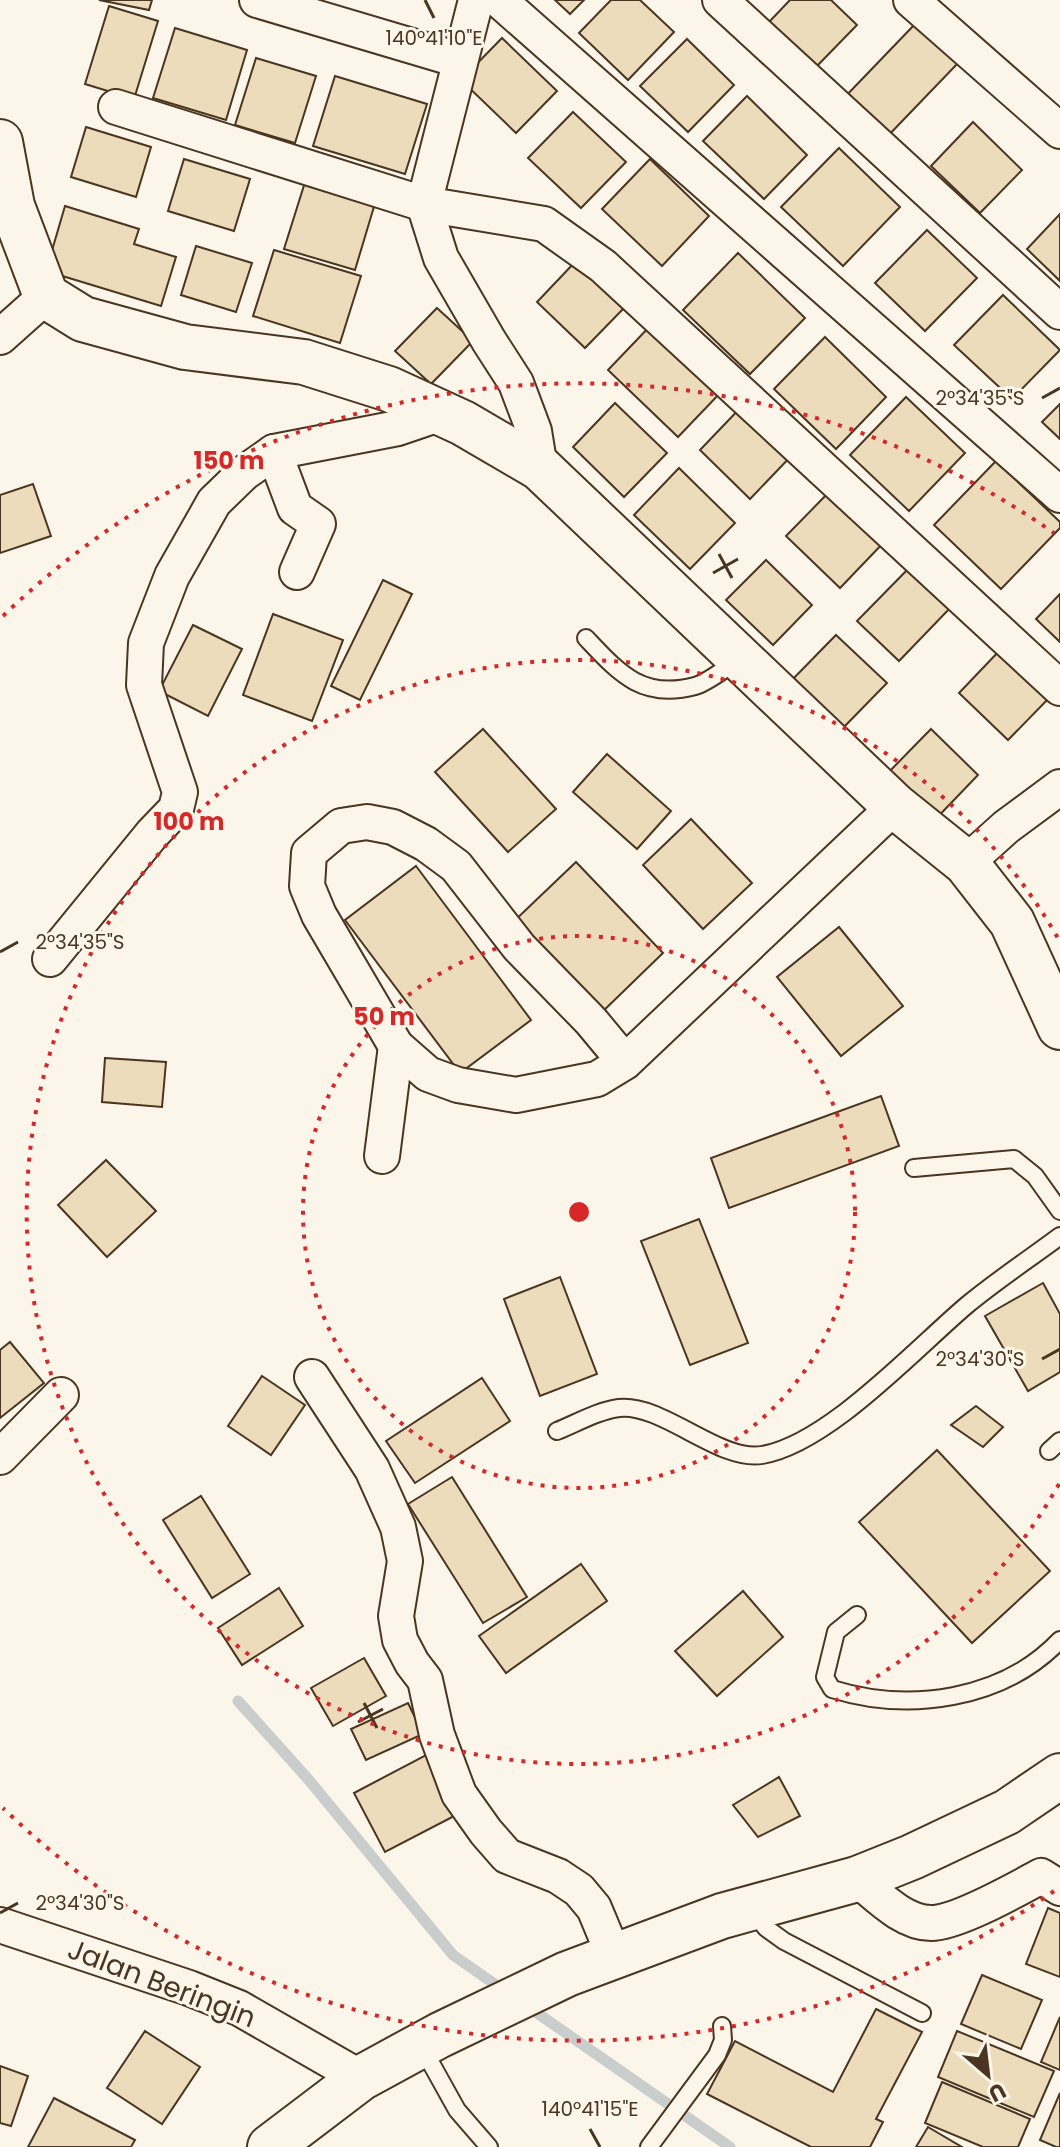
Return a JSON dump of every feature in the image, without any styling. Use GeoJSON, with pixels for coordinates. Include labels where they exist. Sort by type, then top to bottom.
{"type":"FeatureCollection","features":[{"type":"Feature","properties":{"kind":"highway"},"geometry":{"type":"LineString","coordinates":[[0,142],[12,206],[46,296],[83,319],[185,347],[304,362],[389,389],[442,413],[540,468],[895,806],[966,863],[1012,922],[1060,1027]]}},
{"type":"Feature","properties":{"kind":"highway"},"geometry":{"type":"LineString","coordinates":[[270,2147],[361,2078],[430,2040],[567,1974],[750,1908],[857,1879],[912,1857],[1007,1812],[1060,1776]]}},
{"type":"Feature","properties":{"kind":"street"},"geometry":{"type":"LineString","coordinates":[[257,0],[459,60]]}},
{"type":"Feature","properties":{"kind":"street"},"geometry":{"type":"LineString","coordinates":[[476,0],[424,204],[441,258],[516,383],[534,431],[540,468]]}},
{"type":"Feature","properties":{"kind":"street"},"geometry":{"type":"LineString","coordinates":[[499,0],[1060,495]]}},
{"type":"Feature","properties":{"kind":"street"},"geometry":{"type":"LineString","coordinates":[[720,0],[1060,312]]}},
{"type":"Feature","properties":{"kind":"street"},"geometry":{"type":"LineString","coordinates":[[911,0],[1060,131]]}},
{"type":"Feature","properties":{"kind":"street"},"geometry":{"type":"LineString","coordinates":[[116,107],[424,204],[544,224],[603,266],[1060,688]]}},
{"type":"Feature","properties":{"kind":"street"},"geometry":{"type":"LineString","coordinates":[[0,337],[46,296]]}},
{"type":"Feature","properties":{"kind":"street"},"geometry":{"type":"LineString","coordinates":[[50,959],[176,809],[180,792],[144,685],[146,643],[172,576],[214,502],[244,473],[274,452],[398,428],[442,413]]}},
{"type":"Feature","properties":{"kind":"street"},"geometry":{"type":"LineString","coordinates":[[274,452],[295,508],[318,524],[297,572]]}},
{"type":"Feature","properties":{"kind":"street"},"geometry":{"type":"LineString","coordinates":[[966,863],[1006,827],[1060,787]]}},
{"type":"Feature","properties":{"kind":"street"},"geometry":{"type":"LineString","coordinates":[[625,1062],[591,1021],[519,947],[456,866],[426,844],[393,827],[367,822],[341,826],[309,853],[307,886],[319,915],[396,1046],[428,1074],[458,1085],[516,1095],[597,1079],[625,1062],[895,806]]}},
{"type":"Feature","properties":{"kind":"street"},"geometry":{"type":"LineString","coordinates":[[382,1156],[396,1046]]}},
{"type":"Feature","properties":{"kind":"street"},"geometry":{"type":"LineString","coordinates":[[312,1377],[372,1469],[398,1527],[405,1561],[396,1616],[400,1640],[425,1680],[437,1735],[459,1794],[507,1856],[558,1876],[579,1890],[594,1908],[614,1956]]}},
{"type":"Feature","properties":{"kind":"street"},"geometry":{"type":"LineString","coordinates":[[0,1457],[61,1395]]}},
{"type":"Feature","properties":{"kind":"street"},"geometry":{"type":"LineString","coordinates":[[857,1879],[910,1917],[930,1923],[953,1919],[1054,1876]]}},
{"type":"Feature","properties":{"kind":"street","name":"Jalan Beringin"},"geometry":{"type":"LineString","coordinates":[[0,1925],[189,1988],[239,2008],[361,2078]]}},
{"type":"Feature","properties":{"kind":"lane"},"geometry":{"type":"LineString","coordinates":[[586,638],[620,674],[657,691],[697,686],[740,659]]}},
{"type":"Feature","properties":{"kind":"lane"},"geometry":{"type":"LineString","coordinates":[[914,1168],[1014,1159],[1035,1176],[1060,1211]]}},
{"type":"Feature","properties":{"kind":"lane"},"geometry":{"type":"LineString","coordinates":[[557,1431],[597,1414],[622,1408],[640,1410],[739,1453],[760,1456],[788,1447],[830,1422],[968,1304],[1060,1236]]}},
{"type":"Feature","properties":{"kind":"lane"},"geometry":{"type":"LineString","coordinates":[[857,1615],[836,1632],[825,1677],[832,1689],[858,1697],[918,1701],[959,1696],[1003,1680],[1045,1655],[1060,1640]]}},
{"type":"Feature","properties":{"kind":"lane"},"geometry":{"type":"LineString","coordinates":[[750,1908],[766,1928],[784,1941],[922,2013]]}},
{"type":"Feature","properties":{"kind":"lane"},"geometry":{"type":"LineString","coordinates":[[649,2147],[717,2055],[723,2040],[722,2026]]}},
{"type":"Feature","properties":{"kind":"lane"},"geometry":{"type":"LineString","coordinates":[[430,2040],[457,2110],[489,2147]]}},
{"type":"Feature","properties":{"kind":"building"},"geometry":{"type":"Polygon","coordinates":[[[99,0],[152,0],[149,10],[99,0]]]}},
{"type":"Feature","properties":{"kind":"building"},"geometry":{"type":"Polygon","coordinates":[[[555,0],[584,0],[570,14],[555,0]]]}},
{"type":"Feature","properties":{"kind":"building"},"geometry":{"type":"Polygon","coordinates":[[[611,0],[640,0],[674,32],[628,80],[579,33],[611,0]]]}},
{"type":"Feature","properties":{"kind":"building"},"geometry":{"type":"Polygon","coordinates":[[[790,0],[831,0],[857,25],[816,67],[769,22],[790,0]]]}},
{"type":"Feature","properties":{"kind":"building"},"geometry":{"type":"Polygon","coordinates":[[[109,6],[158,21],[134,99],[85,84],[109,6]]]}},
{"type":"Feature","properties":{"kind":"building"},"geometry":{"type":"Polygon","coordinates":[[[917,22],[959,62],[883,141],[841,101],[917,22]]]}},
{"type":"Feature","properties":{"kind":"building"},"geometry":{"type":"Polygon","coordinates":[[[175,28],[247,50],[226,120],[153,98],[175,28]]]}},
{"type":"Feature","properties":{"kind":"building"},"geometry":{"type":"Polygon","coordinates":[[[502,38],[557,91],[516,133],[461,80],[502,38]]]}},
{"type":"Feature","properties":{"kind":"building"},"geometry":{"type":"Polygon","coordinates":[[[687,39],[734,85],[688,132],[640,86],[687,39]]]}},
{"type":"Feature","properties":{"kind":"building"},"geometry":{"type":"Polygon","coordinates":[[[256,58],[316,76],[295,143],[235,125],[256,58]]]}},
{"type":"Feature","properties":{"kind":"building"},"geometry":{"type":"Polygon","coordinates":[[[335,76],[427,104],[405,174],[313,146],[335,76]]]}},
{"type":"Feature","properties":{"kind":"building"},"geometry":{"type":"Polygon","coordinates":[[[747,96],[807,155],[764,199],[703,141],[747,96]]]}},
{"type":"Feature","properties":{"kind":"building"},"geometry":{"type":"Polygon","coordinates":[[[573,112],[626,162],[581,208],[528,158],[573,112]]]}},
{"type":"Feature","properties":{"kind":"building"},"geometry":{"type":"Polygon","coordinates":[[[973,122],[1022,170],[980,213],[931,166],[973,122]]]}},
{"type":"Feature","properties":{"kind":"building"},"geometry":{"type":"Polygon","coordinates":[[[86,127],[151,147],[136,197],[71,177],[86,127]]]}},
{"type":"Feature","properties":{"kind":"building"},"geometry":{"type":"Polygon","coordinates":[[[839,148],[900,207],[843,266],[781,207],[839,148]]]}},
{"type":"Feature","properties":{"kind":"building"},"geometry":{"type":"Polygon","coordinates":[[[184,159],[250,179],[234,231],[168,211],[184,159]]]}},
{"type":"Feature","properties":{"kind":"building"},"geometry":{"type":"Polygon","coordinates":[[[650,159],[709,216],[662,266],[602,209],[650,159]]]}},
{"type":"Feature","properties":{"kind":"building"},"geometry":{"type":"Polygon","coordinates":[[[306,179],[376,200],[355,270],[284,249],[306,179]]]}},
{"type":"Feature","properties":{"kind":"building"},"geometry":{"type":"Polygon","coordinates":[[[65,206],[139,229],[134,244],[176,257],[161,306],[46,271],[65,206]]]}},
{"type":"Feature","properties":{"kind":"building"},"geometry":{"type":"Polygon","coordinates":[[[1060,214],[1060,281],[1027,249],[1060,214]]]}},
{"type":"Feature","properties":{"kind":"building"},"geometry":{"type":"Polygon","coordinates":[[[927,230],[977,278],[925,331],[875,283],[927,230]]]}},
{"type":"Feature","properties":{"kind":"building"},"geometry":{"type":"Polygon","coordinates":[[[196,246],[252,263],[236,312],[181,295],[196,246]]]}},
{"type":"Feature","properties":{"kind":"building"},"geometry":{"type":"Polygon","coordinates":[[[274,250],[361,276],[340,343],[253,316],[274,250]]]}},
{"type":"Feature","properties":{"kind":"building"},"geometry":{"type":"Polygon","coordinates":[[[738,253],[805,318],[750,374],[683,310],[738,253]]]}},
{"type":"Feature","properties":{"kind":"building"},"geometry":{"type":"Polygon","coordinates":[[[576,261],[625,307],[585,348],[537,302],[576,261]]]}},
{"type":"Feature","properties":{"kind":"building"},"geometry":{"type":"Polygon","coordinates":[[[1003,295],[1060,350],[1012,399],[954,345],[1003,295]]]}},
{"type":"Feature","properties":{"kind":"building"},"geometry":{"type":"Polygon","coordinates":[[[437,308],[473,341],[431,384],[395,351],[437,308]]]}},
{"type":"Feature","properties":{"kind":"building"},"geometry":{"type":"Polygon","coordinates":[[[653,323],[723,390],[678,437],[608,370],[653,323]]]}},
{"type":"Feature","properties":{"kind":"building"},"geometry":{"type":"Polygon","coordinates":[[[825,337],[886,397],[836,449],[774,389],[825,337]]]}},
{"type":"Feature","properties":{"kind":"building"},"geometry":{"type":"Polygon","coordinates":[[[906,397],[965,453],[909,511],[850,455],[906,397]]]}},
{"type":"Feature","properties":{"kind":"building"},"geometry":{"type":"Polygon","coordinates":[[[615,403],[667,453],[624,497],[573,447],[615,403]]]}},
{"type":"Feature","properties":{"kind":"building"},"geometry":{"type":"Polygon","coordinates":[[[745,403],[795,452],[750,499],[700,450],[745,403]]]}},
{"type":"Feature","properties":{"kind":"building"},"geometry":{"type":"Polygon","coordinates":[[[1060,404],[1060,439],[1042,422],[1060,404]]]}},
{"type":"Feature","properties":{"kind":"building"},"geometry":{"type":"Polygon","coordinates":[[[996,461],[1060,522],[1060,528],[1001,589],[934,525],[996,461]]]}},
{"type":"Feature","properties":{"kind":"building"},"geometry":{"type":"Polygon","coordinates":[[[679,468],[735,523],[690,569],[634,515],[679,468]]]}},
{"type":"Feature","properties":{"kind":"building"},"geometry":{"type":"Polygon","coordinates":[[[33,484],[51,536],[0,553],[0,495],[33,484]]]}},
{"type":"Feature","properties":{"kind":"building"},"geometry":{"type":"Polygon","coordinates":[[[834,487],[888,538],[840,588],[786,536],[834,487]]]}},
{"type":"Feature","properties":{"kind":"building"},"geometry":{"type":"Polygon","coordinates":[[[766,560],[812,605],[773,645],[726,600],[766,560]]]}},
{"type":"Feature","properties":{"kind":"building"},"geometry":{"type":"Polygon","coordinates":[[[912,565],[953,605],[899,661],[857,621],[912,565]]]}},
{"type":"Feature","properties":{"kind":"building"},"geometry":{"type":"Polygon","coordinates":[[[383,580],[412,594],[360,700],[331,686],[383,580]]]}},
{"type":"Feature","properties":{"kind":"building"},"geometry":{"type":"Polygon","coordinates":[[[1060,594],[1060,642],[1036,619],[1060,594]]]}},
{"type":"Feature","properties":{"kind":"building"},"geometry":{"type":"Polygon","coordinates":[[[273,614],[343,640],[312,721],[243,695],[273,614]]]}},
{"type":"Feature","properties":{"kind":"building"},"geometry":{"type":"Polygon","coordinates":[[[193,625],[242,649],[208,716],[159,691],[193,625]]]}},
{"type":"Feature","properties":{"kind":"building"},"geometry":{"type":"Polygon","coordinates":[[[836,635],[887,683],[840,731],[789,683],[836,635]]]}},
{"type":"Feature","properties":{"kind":"building"},"geometry":{"type":"Polygon","coordinates":[[[1002,648],[1052,695],[1008,740],[959,693],[1002,648]]]}},
{"type":"Feature","properties":{"kind":"building"},"geometry":{"type":"Polygon","coordinates":[[[483,729],[556,809],[508,852],[435,772],[483,729]]]}},
{"type":"Feature","properties":{"kind":"building"},"geometry":{"type":"Polygon","coordinates":[[[931,729],[978,775],[928,827],[881,780],[931,729]]]}},
{"type":"Feature","properties":{"kind":"building"},"geometry":{"type":"Polygon","coordinates":[[[607,754],[671,811],[637,849],[573,792],[607,754]]]}},
{"type":"Feature","properties":{"kind":"building"},"geometry":{"type":"Polygon","coordinates":[[[691,819],[752,883],[703,929],[643,865],[691,819]]]}},
{"type":"Feature","properties":{"kind":"building"},"geometry":{"type":"Polygon","coordinates":[[[576,862],[663,953],[598,1016],[510,925],[576,862]]]}},
{"type":"Feature","properties":{"kind":"building"},"geometry":{"type":"Polygon","coordinates":[[[416,866],[531,1020],[460,1073],[345,920],[416,866]]]}},
{"type":"Feature","properties":{"kind":"building"},"geometry":{"type":"Polygon","coordinates":[[[839,927],[903,1006],[841,1056],[777,977],[839,927]]]}},
{"type":"Feature","properties":{"kind":"building"},"geometry":{"type":"Polygon","coordinates":[[[105,1058],[166,1062],[162,1107],[102,1102],[105,1058]]]}},
{"type":"Feature","properties":{"kind":"building"},"geometry":{"type":"Polygon","coordinates":[[[881,1096],[899,1146],[729,1208],[711,1158],[881,1096]]]}},
{"type":"Feature","properties":{"kind":"building"},"geometry":{"type":"Polygon","coordinates":[[[106,1160],[156,1211],[107,1257],[58,1205],[106,1160]]]}},
{"type":"Feature","properties":{"kind":"building"},"geometry":{"type":"Polygon","coordinates":[[[699,1219],[748,1343],[690,1365],[641,1241],[699,1219]]]}},
{"type":"Feature","properties":{"kind":"building"},"geometry":{"type":"Polygon","coordinates":[[[560,1277],[597,1374],[540,1396],[504,1299],[560,1277]]]}},
{"type":"Feature","properties":{"kind":"building"},"geometry":{"type":"Polygon","coordinates":[[[1043,1283],[1060,1314],[1060,1372],[1028,1391],[985,1316],[1043,1283]]]}},
{"type":"Feature","properties":{"kind":"building"},"geometry":{"type":"Polygon","coordinates":[[[10,1342],[44,1383],[0,1418],[0,1350],[10,1342]]]}},
{"type":"Feature","properties":{"kind":"building"},"geometry":{"type":"Polygon","coordinates":[[[262,1376],[305,1405],[271,1455],[228,1426],[262,1376]]]}},
{"type":"Feature","properties":{"kind":"building"},"geometry":{"type":"Polygon","coordinates":[[[482,1378],[510,1421],[415,1483],[386,1441],[482,1378]]]}},
{"type":"Feature","properties":{"kind":"building"},"geometry":{"type":"Polygon","coordinates":[[[976,1406],[1003,1427],[983,1447],[951,1425],[976,1406]]]}},
{"type":"Feature","properties":{"kind":"building"},"geometry":{"type":"Polygon","coordinates":[[[937,1450],[1050,1571],[972,1643],[859,1522],[937,1450]]]}},
{"type":"Feature","properties":{"kind":"building"},"geometry":{"type":"Polygon","coordinates":[[[452,1477],[527,1597],[483,1623],[408,1504],[452,1477]]]}},
{"type":"Feature","properties":{"kind":"building"},"geometry":{"type":"Polygon","coordinates":[[[201,1496],[250,1574],[212,1598],[163,1520],[201,1496]]]}},
{"type":"Feature","properties":{"kind":"building"},"geometry":{"type":"Polygon","coordinates":[[[581,1564],[607,1601],[506,1673],[479,1636],[581,1564]]]}},
{"type":"Feature","properties":{"kind":"building"},"geometry":{"type":"Polygon","coordinates":[[[279,1588],[303,1626],[242,1665],[218,1628],[279,1588]]]}},
{"type":"Feature","properties":{"kind":"building"},"geometry":{"type":"Polygon","coordinates":[[[743,1591],[783,1637],[717,1696],[675,1651],[743,1591]]]}},
{"type":"Feature","properties":{"kind":"building"},"geometry":{"type":"Polygon","coordinates":[[[364,1658],[386,1696],[333,1726],[311,1688],[364,1658]]]}},
{"type":"Feature","properties":{"kind":"building"},"geometry":{"type":"Polygon","coordinates":[[[408,1703],[423,1734],[366,1760],[351,1729],[408,1703]]]}},
{"type":"Feature","properties":{"kind":"building"},"geometry":{"type":"Polygon","coordinates":[[[428,1754],[460,1813],[385,1852],[354,1793],[428,1754]]]}},
{"type":"Feature","properties":{"kind":"building"},"geometry":{"type":"Polygon","coordinates":[[[779,1777],[800,1816],[758,1837],[733,1805],[779,1777]]]}},
{"type":"Feature","properties":{"kind":"building"},"geometry":{"type":"Polygon","coordinates":[[[1048,1908],[1060,1913],[1060,1977],[1026,1964],[1048,1908]]]}},
{"type":"Feature","properties":{"kind":"building"},"geometry":{"type":"Polygon","coordinates":[[[982,1975],[1042,2000],[1021,2049],[961,2024],[982,1975]]]}},
{"type":"Feature","properties":{"kind":"building"},"geometry":{"type":"Polygon","coordinates":[[[876,2009],[922,2032],[876,2119],[883,2122],[870,2147],[811,2147],[707,2094],[735,2041],[833,2092],[876,2009]]]}},
{"type":"Feature","properties":{"kind":"building"},"geometry":{"type":"Polygon","coordinates":[[[1060,2017],[1060,2070],[1041,2062],[1060,2017]]]}},
{"type":"Feature","properties":{"kind":"building"},"geometry":{"type":"Polygon","coordinates":[[[145,2031],[200,2067],[162,2124],[107,2088],[145,2031]]]}},
{"type":"Feature","properties":{"kind":"building"},"geometry":{"type":"Polygon","coordinates":[[[957,2031],[1054,2071],[1034,2117],[938,2077],[957,2031]]]}},
{"type":"Feature","properties":{"kind":"building"},"geometry":{"type":"Polygon","coordinates":[[[0,2066],[28,2076],[11,2126],[0,2123],[0,2066]]]}},
{"type":"Feature","properties":{"kind":"building"},"geometry":{"type":"Polygon","coordinates":[[[942,2082],[1030,2119],[1018,2147],[983,2147],[925,2123],[942,2082]]]}},
{"type":"Feature","properties":{"kind":"building"},"geometry":{"type":"Polygon","coordinates":[[[1060,2093],[1060,2147],[1056,2147],[1040,2140],[1060,2093]]]}},
{"type":"Feature","properties":{"kind":"building"},"geometry":{"type":"Polygon","coordinates":[[[54,2098],[135,2140],[131,2147],[28,2147],[54,2098]]]}},
{"type":"Feature","properties":{"kind":"building"},"geometry":{"type":"Polygon","coordinates":[[[928,2127],[962,2147],[916,2147],[928,2127]]]}},
{"type":"Feature","properties":{"kind":"waterway"},"geometry":{"type":"LineString","coordinates":[[238,1701],[308,1779],[453,1955],[506,1992]]}},
{"type":"Feature","properties":{"kind":"waterway"},"geometry":{"type":"LineString","coordinates":[[527,2006],[730,2147]]}}]}
